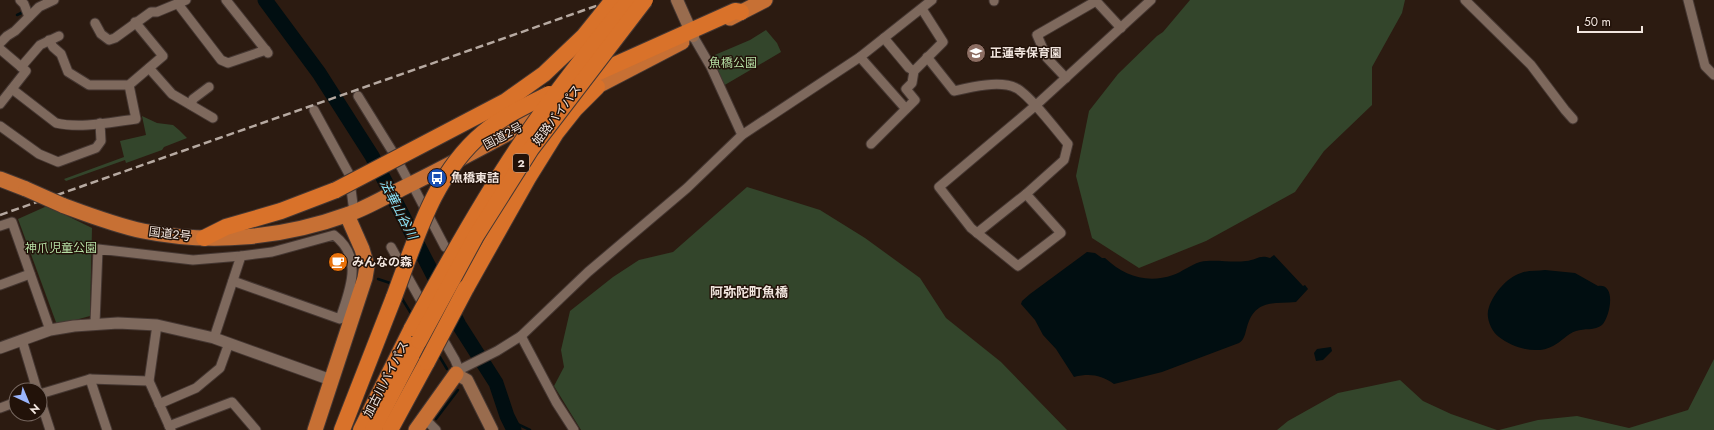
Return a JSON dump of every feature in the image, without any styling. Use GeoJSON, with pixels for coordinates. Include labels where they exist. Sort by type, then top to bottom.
{"type":"FeatureCollection","features":[{"type":"Feature","properties":{"kind":"highway"},"geometry":{"type":"LineString","coordinates":[[204,238],[226,227],[281,211],[336,190],[506,101],[544,74],[584,36],[613,0]]}},
{"type":"Feature","properties":{"kind":"highway","name":"姫路バイパス"},"geometry":{"type":"LineString","coordinates":[[415,335],[447,262],[505,167],[585,56],[629,0]]}},
{"type":"Feature","properties":{"kind":"highway","name":"姫路バイパス"},"geometry":{"type":"LineString","coordinates":[[415,335],[531,149],[645,0]]}},
{"type":"Feature","properties":{"kind":"highway"},"geometry":{"type":"LineString","coordinates":[[342,430],[425,216],[438,190],[452,168],[483,134],[506,116],[549,94],[692,33],[735,11],[741,12],[765,0]]}},
{"type":"Feature","properties":{"kind":"highway","name":"国道2号"},"geometry":{"type":"LineString","coordinates":[[0,179],[99,219],[143,231],[204,238],[239,238],[270,235],[322,223],[354,212],[597,87],[692,33]]}},
{"type":"Feature","properties":{"kind":"highway"},"geometry":{"type":"LineString","coordinates":[[390,430],[466,288],[528,178],[556,133],[575,109],[597,87]]}},
{"type":"Feature","properties":{"kind":"highway"},"geometry":{"type":"LineString","coordinates":[[315,430],[365,278],[367,266],[354,212]]}},
{"type":"Feature","properties":{"kind":"highway","name":"加古川バイパス"},"geometry":{"type":"LineString","coordinates":[[361,430],[415,335]]}},
{"type":"Feature","properties":{"kind":"highway","name":"加古川バイパス"},"geometry":{"type":"LineString","coordinates":[[373,430],[415,335]]}},
{"type":"Feature","properties":{"kind":"highway"},"geometry":{"type":"LineString","coordinates":[[416,430],[431,425],[460,370]]}},
{"type":"Feature","properties":{"kind":"main road"},"geometry":{"type":"LineString","coordinates":[[677,0],[692,33]]}},
{"type":"Feature","properties":{"kind":"main road"},"geometry":{"type":"LineString","coordinates":[[460,370],[492,430]]}},
{"type":"Feature","properties":{"kind":"street"},"geometry":{"type":"LineString","coordinates":[[20,0],[24,4],[30,17]]}},
{"type":"Feature","properties":{"kind":"street"},"geometry":{"type":"LineString","coordinates":[[0,43],[30,17],[39,7],[54,0]]}},
{"type":"Feature","properties":{"kind":"street"},"geometry":{"type":"LineString","coordinates":[[95,23],[101,34],[109,40],[115,38],[135,22],[151,12],[157,12],[183,1],[221,60],[228,63],[267,51],[226,0]]}},
{"type":"Feature","properties":{"kind":"street"},"geometry":{"type":"LineString","coordinates":[[391,247],[460,370],[497,351],[521,336],[588,272],[687,188],[742,135],[860,57],[932,0]]}},
{"type":"Feature","properties":{"kind":"street"},"geometry":{"type":"LineString","coordinates":[[1026,194],[1061,233],[1018,266],[971,228],[939,187],[1035,106],[1151,0]]}},
{"type":"Feature","properties":{"kind":"street"},"geometry":{"type":"LineString","coordinates":[[1465,0],[1531,65],[1564,110],[1573,118]]}},
{"type":"Feature","properties":{"kind":"street"},"geometry":{"type":"LineString","coordinates":[[1688,0],[1705,66],[1714,75]]}},
{"type":"Feature","properties":{"kind":"street"},"geometry":{"type":"LineString","coordinates":[[1066,78],[1047,58],[1037,35],[1096,1],[1121,28]]}},
{"type":"Feature","properties":{"kind":"street"},"geometry":{"type":"LineString","coordinates":[[871,144],[915,100],[906,89],[912,83],[914,71],[943,42],[922,9]]}},
{"type":"Feature","properties":{"kind":"street"},"geometry":{"type":"LineString","coordinates":[[50,40],[53,48],[61,54],[68,72],[89,85],[129,85],[163,56],[135,22]]}},
{"type":"Feature","properties":{"kind":"street"},"geometry":{"type":"LineString","coordinates":[[692,33],[711,67],[742,135]]}},
{"type":"Feature","properties":{"kind":"street"},"geometry":{"type":"LineString","coordinates":[[92,39],[101,34]]}},
{"type":"Feature","properties":{"kind":"street"},"geometry":{"type":"LineString","coordinates":[[21,67],[40,45],[59,36]]}},
{"type":"Feature","properties":{"kind":"street"},"geometry":{"type":"LineString","coordinates":[[884,38],[909,68],[914,71]]}},
{"type":"Feature","properties":{"kind":"street"},"geometry":{"type":"LineString","coordinates":[[0,49],[26,71],[0,104]]}},
{"type":"Feature","properties":{"kind":"street"},"geometry":{"type":"LineString","coordinates":[[860,57],[906,109]]}},
{"type":"Feature","properties":{"kind":"street"},"geometry":{"type":"LineString","coordinates":[[927,58],[954,91],[982,85],[1006,85],[1015,88],[1035,106],[1068,144],[1064,160],[1026,194],[977,233]]}},
{"type":"Feature","properties":{"kind":"street"},"geometry":{"type":"LineString","coordinates":[[149,68],[172,94],[213,118]]}},
{"type":"Feature","properties":{"kind":"street"},"geometry":{"type":"LineString","coordinates":[[12,89],[56,123],[64,125],[100,124],[136,119],[129,85]]}},
{"type":"Feature","properties":{"kind":"street"},"geometry":{"type":"LineString","coordinates":[[191,104],[193,99],[209,87]]}},
{"type":"Feature","properties":{"kind":"street"},"geometry":{"type":"LineString","coordinates":[[358,96],[394,154],[445,247]]}},
{"type":"Feature","properties":{"kind":"street"},"geometry":{"type":"LineString","coordinates":[[314,110],[348,174],[354,212]]}},
{"type":"Feature","properties":{"kind":"street"},"geometry":{"type":"LineString","coordinates":[[0,126],[39,154],[58,162],[96,148],[101,140],[100,124]]}},
{"type":"Feature","properties":{"kind":"street"},"geometry":{"type":"LineString","coordinates":[[0,226],[12,222],[50,330]]}},
{"type":"Feature","properties":{"kind":"street"},"geometry":{"type":"LineString","coordinates":[[95,323],[98,249],[193,260],[272,252],[334,236],[343,242],[351,256],[352,280],[340,319],[233,281]]}},
{"type":"Feature","properties":{"kind":"street"},"geometry":{"type":"LineString","coordinates":[[214,338],[241,256]]}},
{"type":"Feature","properties":{"kind":"street"},"geometry":{"type":"LineString","coordinates":[[0,285],[30,274]]}},
{"type":"Feature","properties":{"kind":"street"},"geometry":{"type":"LineString","coordinates":[[0,348],[50,330],[95,323],[157,325],[214,338],[331,380]]}},
{"type":"Feature","properties":{"kind":"street"},"geometry":{"type":"LineString","coordinates":[[157,325],[149,381],[170,428],[232,402],[256,430]]}},
{"type":"Feature","properties":{"kind":"street"},"geometry":{"type":"LineString","coordinates":[[521,336],[556,402],[574,430]]}},
{"type":"Feature","properties":{"kind":"street"},"geometry":{"type":"LineString","coordinates":[[22,340],[35,382]]}},
{"type":"Feature","properties":{"kind":"street"},"geometry":{"type":"LineString","coordinates":[[159,404],[196,388],[220,368],[229,344]]}},
{"type":"Feature","properties":{"kind":"street"},"geometry":{"type":"LineString","coordinates":[[48,392],[90,379],[149,381]]}},
{"type":"Feature","properties":{"kind":"street"},"geometry":{"type":"LineString","coordinates":[[90,379],[108,430]]}},
{"type":"Feature","properties":{"kind":"green space"},"geometry":{"type":"Polygon","coordinates":[[[1190,0],[1405,0],[1402,13],[1372,67],[1372,105],[1324,151],[1295,192],[1206,241],[1139,268],[1092,238],[1076,176],[1089,111],[1118,74],[1163,32],[1190,0]]]}},
{"type":"Feature","properties":{"kind":"green space","name":"魚橋公園"},"geometry":{"type":"Polygon","coordinates":[[[766,30],[777,43],[781,52],[723,86],[710,57],[750,40],[766,30]]]}},
{"type":"Feature","properties":{"kind":"green space"},"geometry":{"type":"Polygon","coordinates":[[[142,116],[157,123],[173,125],[187,138],[164,147],[162,150],[126,163],[125,160],[66,181],[64,179],[124,157],[120,141],[146,135],[142,116]]]}},
{"type":"Feature","properties":{"kind":"green space"},"geometry":{"type":"Polygon","coordinates":[[[747,187],[820,210],[865,238],[920,278],[946,318],[1001,362],[1067,430],[581,430],[554,386],[564,367],[561,350],[570,311],[613,277],[639,260],[673,252],[747,187]]]}},
{"type":"Feature","properties":{"kind":"green space","name":"神爪児童公園"},"geometry":{"type":"Polygon","coordinates":[[[47,206],[92,228],[90,316],[57,325],[18,219],[47,206]]]}},
{"type":"Feature","properties":{"kind":"green space"},"geometry":{"type":"Polygon","coordinates":[[[1714,359],[1714,430],[1499,430],[1538,420],[1577,416],[1629,428],[1688,410],[1714,359]]]}},
{"type":"Feature","properties":{"kind":"green space"},"geometry":{"type":"Polygon","coordinates":[[[1400,380],[1423,401],[1451,414],[1497,430],[1277,430],[1288,421],[1338,393],[1400,380]]]}},
{"type":"Feature","properties":{"kind":"shaded area"},"geometry":{"type":"Polygon","coordinates":[[[1087,252],[1095,253],[1102,258],[1105,258],[1120,270],[1128,274],[1136,277],[1154,279],[1173,275],[1200,262],[1246,261],[1261,257],[1270,258],[1274,255],[1303,286],[1305,285],[1308,289],[1296,302],[1272,303],[1260,307],[1250,318],[1244,338],[1239,343],[1162,372],[1114,384],[1100,377],[1090,375],[1074,377],[1056,349],[1043,335],[1035,320],[1021,304],[1022,301],[1030,294],[1087,252]]]}},
{"type":"Feature","properties":{"kind":"shaded area"},"geometry":{"type":"Polygon","coordinates":[[[1545,270],[1575,273],[1598,286],[1604,286],[1610,295],[1609,308],[1605,321],[1599,327],[1573,332],[1547,349],[1533,350],[1518,347],[1499,337],[1491,328],[1488,319],[1489,307],[1497,291],[1510,278],[1527,271],[1545,270]]]}},
{"type":"Feature","properties":{"kind":"shaded area"},"geometry":{"type":"Polygon","coordinates":[[[1331,347],[1332,351],[1323,360],[1316,361],[1314,353],[1317,349],[1331,347]]]}},
{"type":"Feature","properties":{"kind":"waterway","name":"法華山谷川"},"geometry":{"type":"LineString","coordinates":[[265,0],[319,73],[372,156],[459,325],[496,383],[507,416],[514,430]]}},
{"type":"Feature","properties":{"kind":"waterway"},"geometry":{"type":"LineString","coordinates":[[17,15],[36,6]]}},
{"type":"Feature","properties":{"kind":"waterway"},"geometry":{"type":"LineString","coordinates":[[378,279],[393,284]]}},
{"type":"Feature","properties":{"kind":"waterway"},"geometry":{"type":"LineString","coordinates":[[401,297],[412,315]]}},
{"type":"Feature","properties":{"kind":"waterway"},"geometry":{"type":"LineString","coordinates":[[438,354],[447,369]]}},
{"type":"Feature","properties":{"kind":"waterway"},"geometry":{"type":"LineString","coordinates":[[436,419],[458,390]]}},
{"type":"Feature","properties":{"kind":"waterway"},"geometry":{"type":"LineString","coordinates":[[509,420],[530,430]]}},
{"type":"Feature","properties":{"kind":"railway"},"geometry":{"type":"LineString","coordinates":[[0,215],[613,0]]}},
{"type":"Feature","properties":{"kind":"place","name":"正蓮寺保育園"},"geometry":{"type":"Point","coordinates":[976,53]}},
{"type":"Feature","properties":{"kind":"place","name":"魚橋東詰"},"geometry":{"type":"Point","coordinates":[437,178]}},
{"type":"Feature","properties":{"kind":"place","name":"みんなの森"},"geometry":{"type":"Point","coordinates":[338,262]}},
{"type":"Feature","properties":{"kind":"district","name":"阿弥陀町魚橋"},"geometry":{"type":"Point","coordinates":[749,292]}}]}
